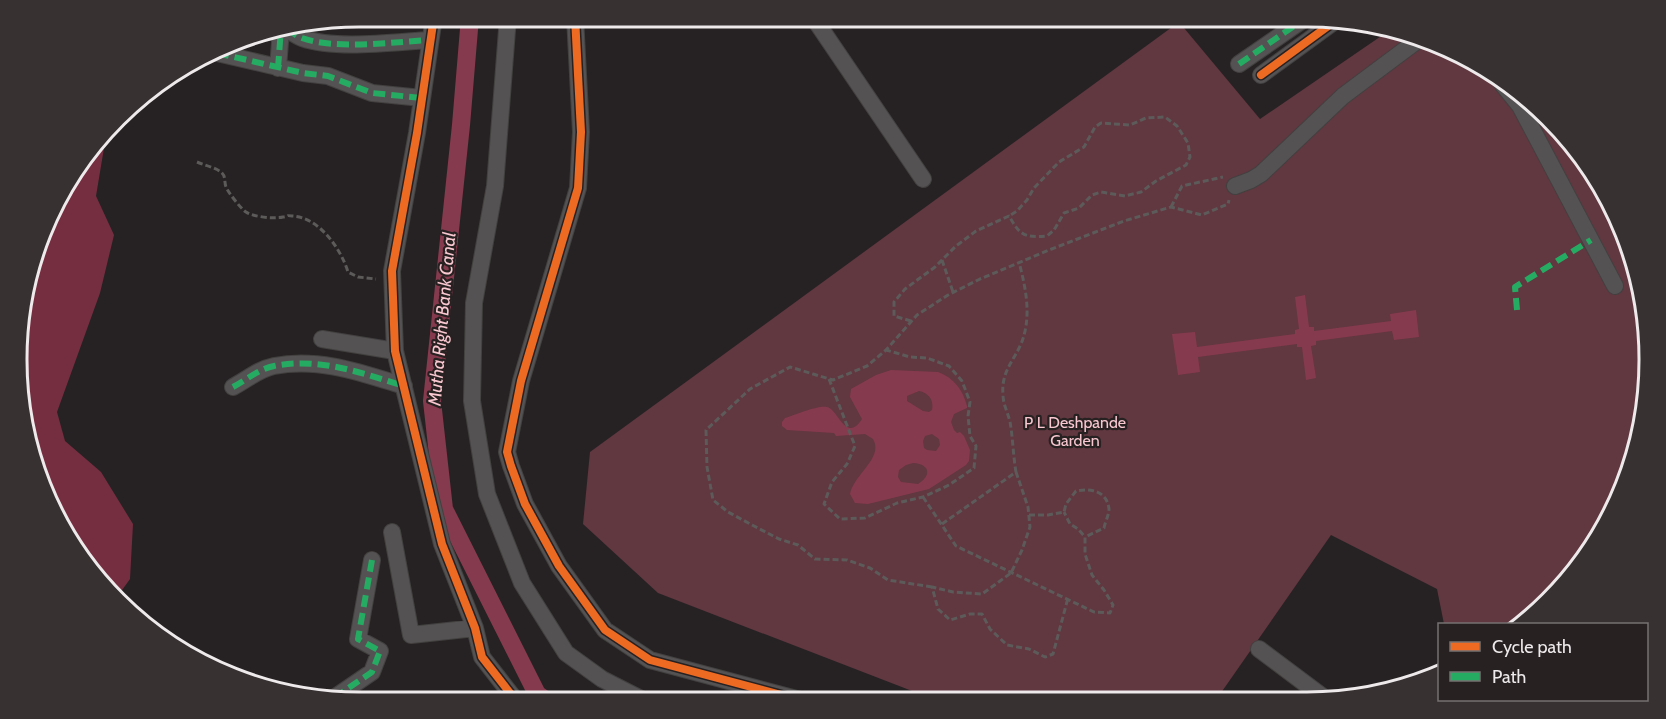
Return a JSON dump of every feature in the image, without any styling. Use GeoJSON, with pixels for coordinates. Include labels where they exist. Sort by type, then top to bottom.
{"type":"FeatureCollection","features":[{"type":"Feature","properties":{"kind":"street"},"geometry":{"type":"LineString","coordinates":[[432,27],[392,271],[395,351],[442,544],[475,628],[482,657],[509,692]]}},
{"type":"Feature","properties":{"kind":"street"},"geometry":{"type":"LineString","coordinates":[[507,27],[495,186],[474,303],[472,401],[487,494],[522,583],[566,653],[602,679],[627,692]]}},
{"type":"Feature","properties":{"kind":"street"},"geometry":{"type":"LineString","coordinates":[[576,27],[581,132],[578,188],[521,381],[507,452],[511,466],[525,504],[559,566],[605,630],[650,660],[770,692]]}},
{"type":"Feature","properties":{"kind":"street"},"geometry":{"type":"LineString","coordinates":[[820,27],[923,179]]}},
{"type":"Feature","properties":{"kind":"street"},"geometry":{"type":"LineString","coordinates":[[1239,64],[1291,27]]}},
{"type":"Feature","properties":{"kind":"street"},"geometry":{"type":"LineString","coordinates":[[1261,75],[1326,28]]}},
{"type":"Feature","properties":{"kind":"street"},"geometry":{"type":"LineString","coordinates":[[293,34],[323,42],[362,44],[430,40]]}},
{"type":"Feature","properties":{"kind":"street"},"geometry":{"type":"LineString","coordinates":[[278,68],[282,36]]}},
{"type":"Feature","properties":{"kind":"street"},"geometry":{"type":"LineString","coordinates":[[1235,186],[1261,174],[1343,96],[1413,45]]}},
{"type":"Feature","properties":{"kind":"street"},"geometry":{"type":"LineString","coordinates":[[225,55],[278,68],[328,76],[372,93],[422,98]]}},
{"type":"Feature","properties":{"kind":"street"},"geometry":{"type":"LineString","coordinates":[[1518,103],[1615,286]]}},
{"type":"Feature","properties":{"kind":"street"},"geometry":{"type":"LineString","coordinates":[[321,339],[395,351]]}},
{"type":"Feature","properties":{"kind":"street"},"geometry":{"type":"LineString","coordinates":[[233,387],[273,366],[298,363],[325,365],[357,372],[404,387]]}},
{"type":"Feature","properties":{"kind":"street"},"geometry":{"type":"LineString","coordinates":[[392,532],[411,635],[475,628]]}},
{"type":"Feature","properties":{"kind":"street"},"geometry":{"type":"LineString","coordinates":[[344,691],[372,672],[380,651],[358,639],[372,560]]}},
{"type":"Feature","properties":{"kind":"street"},"geometry":{"type":"LineString","coordinates":[[1258,649],[1316,692]]}},
{"type":"Feature","properties":{"kind":"path"},"geometry":{"type":"LineString","coordinates":[[911,321],[894,315],[894,302],[905,289],[976,231],[1017,211],[1034,188],[1059,162],[1084,147],[1095,127],[1101,123],[1130,125],[1146,118],[1165,117],[1177,126],[1188,143],[1190,157],[1186,165],[1156,181],[1142,192],[1125,196],[1101,192],[1092,195],[1079,208],[1064,213],[1054,230],[1047,236],[1027,235],[1017,230],[1009,216]]}},
{"type":"Feature","properties":{"kind":"path"},"geometry":{"type":"LineString","coordinates":[[197,162],[222,172],[226,187],[247,213],[282,218],[289,215],[305,219],[322,230],[336,246],[345,261],[348,272],[358,277],[372,279],[393,278]]}},
{"type":"Feature","properties":{"kind":"path"},"geometry":{"type":"LineString","coordinates":[[1019,262],[1025,286],[1028,317],[1021,343],[1006,369],[1003,395],[1010,422],[1016,472],[1028,507],[1030,527],[1011,573],[982,594],[952,592],[888,580],[870,568],[847,560],[815,559],[798,545],[779,539],[754,526],[728,512],[713,500],[707,467],[706,430],[750,389],[790,367],[833,380],[867,366],[886,350],[916,315],[953,292],[1019,262],[1124,221],[1171,207],[1202,215],[1228,204],[1235,186],[1224,177],[1182,186],[1171,207]]}},
{"type":"Feature","properties":{"kind":"path"},"geometry":{"type":"LineString","coordinates":[[942,260],[953,292]]}},
{"type":"Feature","properties":{"kind":"path"},"geometry":{"type":"LineString","coordinates":[[829,379],[855,446],[847,464],[832,482],[824,504],[840,519],[865,518],[897,503],[923,497],[949,485],[974,468],[976,446],[970,436],[968,416],[970,402],[962,381],[949,366],[927,358],[910,357],[886,350]]}},
{"type":"Feature","properties":{"kind":"path"},"geometry":{"type":"LineString","coordinates":[[941,524],[1016,472]]}},
{"type":"Feature","properties":{"kind":"path"},"geometry":{"type":"LineString","coordinates":[[923,497],[956,546],[1094,612],[1110,613],[1113,605],[1092,575],[1085,554],[1085,537],[1070,524],[1064,512],[1066,504],[1076,490],[1088,488],[1098,492],[1106,499],[1109,511],[1104,528],[1085,537]]}},
{"type":"Feature","properties":{"kind":"path"},"geometry":{"type":"LineString","coordinates":[[1029,515],[1064,512]]}},
{"type":"Feature","properties":{"kind":"path"},"geometry":{"type":"LineString","coordinates":[[932,587],[938,609],[950,620],[970,614],[982,614],[990,629],[1006,645],[1029,649],[1045,657],[1053,654],[1068,598]]}},
{"type":"Feature","properties":{"kind":"green space","name":"P L Deshpande Garden"},"geometry":{"type":"Polygon","coordinates":[[[1172,27],[1183,27],[1260,119],[1382,35],[1434,52],[1491,83],[1542,124],[1583,175],[1614,232],[1628,273],[1636,316],[1638,381],[1628,446],[1605,507],[1583,544],[1542,595],[1509,623],[1444,623],[1437,589],[1331,535],[1222,692],[915,692],[658,593],[583,524],[590,452],[1172,27]]]}},
{"type":"Feature","properties":{"kind":"shaded area"},"geometry":{"type":"Polygon","coordinates":[[[104,147],[96,196],[114,235],[100,293],[57,412],[65,441],[101,472],[133,524],[130,579],[121,592],[83,544],[61,507],[38,446],[28,381],[30,316],[38,273],[61,212],[83,175],[104,147]]]}},
{"type":"Feature","properties":{"kind":"shaded area"},"geometry":{"type":"Polygon","coordinates":[[[1305,295],[1309,327],[1314,327],[1314,331],[1391,321],[1390,314],[1416,310],[1419,337],[1394,340],[1392,331],[1316,341],[1316,345],[1311,346],[1316,378],[1306,380],[1302,347],[1297,347],[1297,344],[1198,357],[1200,372],[1178,375],[1172,334],[1195,332],[1197,347],[1295,334],[1295,330],[1299,329],[1295,297],[1305,295]]]}},
{"type":"Feature","properties":{"kind":"shaded area"},"geometry":{"type":"Polygon","coordinates":[[[891,370],[938,372],[953,381],[963,395],[967,408],[954,414],[951,422],[954,430],[964,436],[970,450],[969,461],[929,489],[868,504],[855,503],[850,494],[875,453],[873,439],[865,434],[836,436],[834,433],[787,430],[782,426],[782,422],[785,418],[812,409],[827,407],[847,427],[856,426],[862,419],[850,397],[851,389],[876,375],[891,370]],[[919,391],[907,396],[907,401],[929,412],[932,410],[931,400],[926,393],[919,391]],[[932,434],[925,436],[924,448],[936,451],[940,445],[939,439],[932,434]],[[913,463],[899,470],[898,477],[901,482],[918,484],[923,481],[927,470],[923,465],[913,463]]]}},
{"type":"Feature","properties":{"kind":"waterway","name":"Mutha Right Bank Canal"},"geometry":{"type":"LineString","coordinates":[[469,27],[432,401],[444,509],[536,692]]}},
{"type":"Feature","properties":{"kind":"marked path"},"geometry":{"type":"LineString","coordinates":[[1239,64],[1293,27]]}},
{"type":"Feature","properties":{"kind":"marked path"},"geometry":{"type":"LineString","coordinates":[[294,33],[302,38],[331,44],[430,40]]}},
{"type":"Feature","properties":{"kind":"marked path"},"geometry":{"type":"LineString","coordinates":[[278,68],[280,36]]}},
{"type":"Feature","properties":{"kind":"marked path"},"geometry":{"type":"LineString","coordinates":[[225,55],[303,73],[328,76],[372,93],[422,98]]}},
{"type":"Feature","properties":{"kind":"marked path"},"geometry":{"type":"LineString","coordinates":[[1517,310],[1515,287],[1591,240]]}},
{"type":"Feature","properties":{"kind":"marked path"},"geometry":{"type":"LineString","coordinates":[[233,387],[268,367],[291,364],[340,368],[404,386]]}},
{"type":"Feature","properties":{"kind":"marked path"},"geometry":{"type":"LineString","coordinates":[[344,691],[372,672],[380,651],[358,639],[372,560]]}},
{"type":"Feature","properties":{"kind":"cycle path"},"geometry":{"type":"LineString","coordinates":[[433,27],[417,133],[392,271],[395,351],[442,544],[475,628],[482,657],[509,692]]}},
{"type":"Feature","properties":{"kind":"cycle path"},"geometry":{"type":"LineString","coordinates":[[576,27],[581,132],[578,188],[521,381],[507,452],[511,466],[525,504],[559,566],[605,630],[650,660],[770,692]]}},
{"type":"Feature","properties":{"kind":"cycle path"},"geometry":{"type":"LineString","coordinates":[[1261,75],[1326,28]]}}]}
